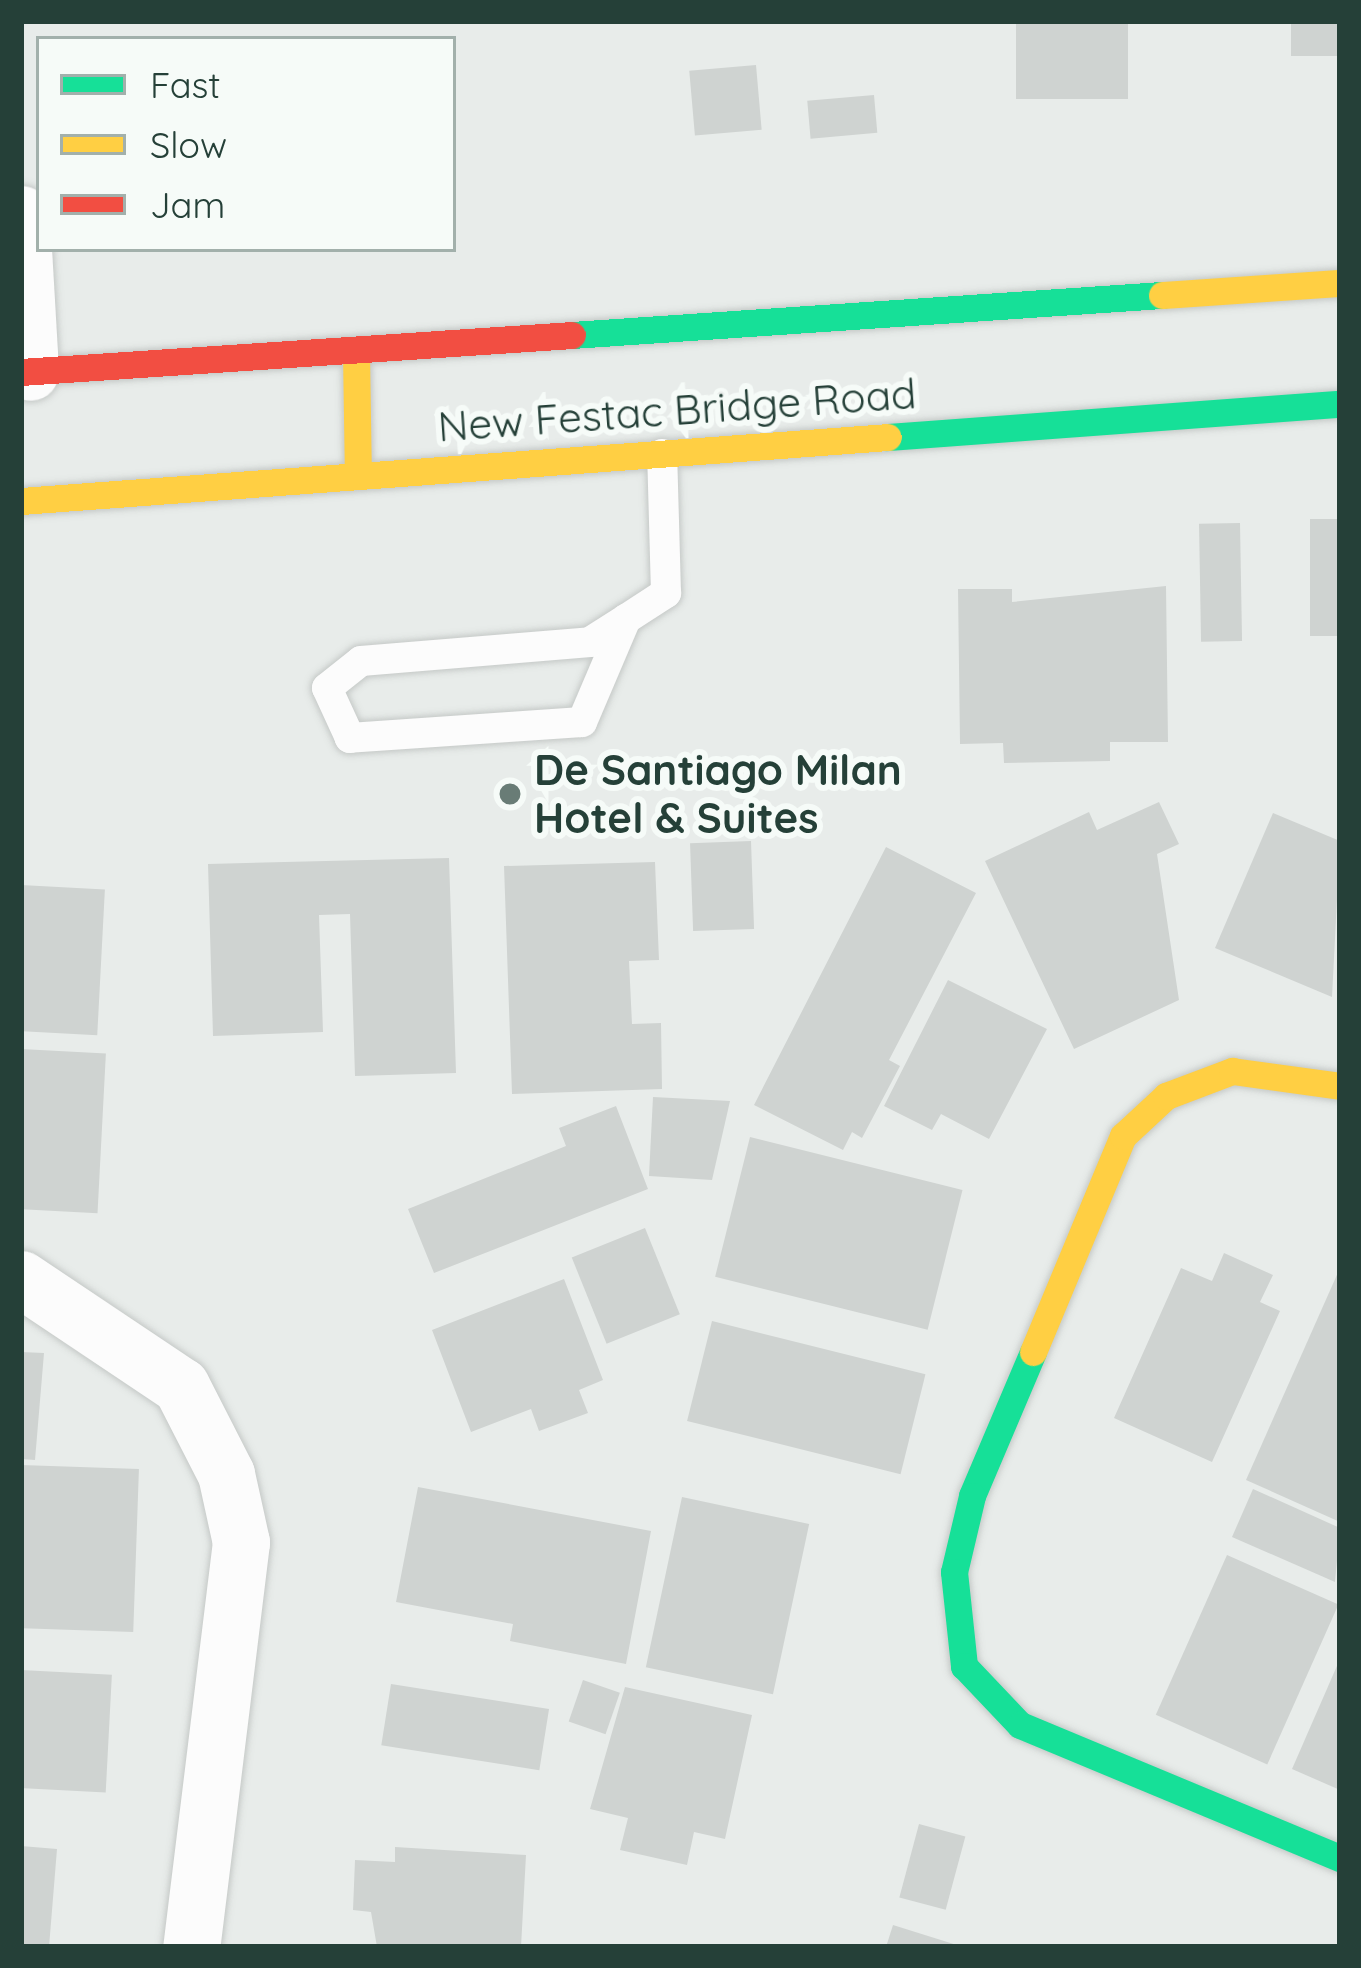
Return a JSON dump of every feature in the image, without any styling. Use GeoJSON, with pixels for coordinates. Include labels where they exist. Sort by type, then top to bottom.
{"type":"FeatureCollection","features":[{"type":"Feature","properties":{"kind":"main road"},"geometry":{"type":"LineString","coordinates":[[26,372],[1340,283]]}},
{"type":"Feature","properties":{"kind":"main road"},"geometry":{"type":"LineString","coordinates":[[356,353],[358,476]]}},
{"type":"Feature","properties":{"kind":"main road","name":"New Festac Bridge Road"},"geometry":{"type":"LineString","coordinates":[[21,501],[1340,404]]}},
{"type":"Feature","properties":{"kind":"main road"},"geometry":{"type":"LineString","coordinates":[[1340,1086],[1232,1071],[1166,1096],[1123,1136],[972,1496],[954,1572],[964,1666],[1020,1725],[1340,1858]]}},
{"type":"Feature","properties":{"kind":"street"},"geometry":{"type":"LineString","coordinates":[[21,214],[26,372]]}},
{"type":"Feature","properties":{"kind":"street"},"geometry":{"type":"LineString","coordinates":[[21,1279],[181,1386],[226,1474],[241,1542],[191,1947]]}},
{"type":"Feature","properties":{"kind":"lane"},"geometry":{"type":"LineString","coordinates":[[626,619],[582,722],[350,738],[327,688],[361,662],[590,642],[666,593],[662,454]]}},
{"type":"Feature","properties":{"kind":"building"},"geometry":{"type":"Polygon","coordinates":[[[1016,21],[1128,21],[1128,99],[1016,99],[1016,21]]]}},
{"type":"Feature","properties":{"kind":"building"},"geometry":{"type":"Polygon","coordinates":[[[1291,21],[1340,21],[1340,56],[1291,56],[1291,21]]]}},
{"type":"Feature","properties":{"kind":"building"},"geometry":{"type":"Polygon","coordinates":[[[756,65],[762,130],[695,136],[689,71],[756,65]]]}},
{"type":"Feature","properties":{"kind":"building"},"geometry":{"type":"Polygon","coordinates":[[[874,95],[877,133],[811,139],[807,101],[874,95]]]}},
{"type":"Feature","properties":{"kind":"building"},"geometry":{"type":"Polygon","coordinates":[[[1310,519],[1340,519],[1340,636],[1310,636],[1310,519]]]}},
{"type":"Feature","properties":{"kind":"building"},"geometry":{"type":"Polygon","coordinates":[[[1240,523],[1242,641],[1201,642],[1199,524],[1240,523]]]}},
{"type":"Feature","properties":{"kind":"building"},"geometry":{"type":"Polygon","coordinates":[[[1166,586],[1168,742],[1110,742],[1110,761],[1004,763],[1003,743],[960,744],[958,589],[1012,589],[1012,602],[1166,586]]]}},
{"type":"Feature","properties":{"kind":"building"},"geometry":{"type":"Polygon","coordinates":[[[1159,802],[1179,844],[1157,854],[1179,1000],[1074,1049],[985,861],[1089,812],[1097,830],[1159,802]]]}},
{"type":"Feature","properties":{"kind":"building"},"geometry":{"type":"Polygon","coordinates":[[[1273,813],[1340,841],[1332,997],[1215,948],[1273,813]]]}},
{"type":"Feature","properties":{"kind":"building"},"geometry":{"type":"Polygon","coordinates":[[[751,841],[754,929],[693,931],[690,843],[751,841]]]}},
{"type":"Feature","properties":{"kind":"building"},"geometry":{"type":"Polygon","coordinates":[[[886,847],[976,893],[889,1060],[900,1066],[862,1138],[852,1132],[843,1150],[754,1105],[886,847]]]}},
{"type":"Feature","properties":{"kind":"building"},"geometry":{"type":"Polygon","coordinates":[[[449,858],[456,1073],[355,1076],[350,914],[319,915],[323,1032],[213,1036],[208,864],[449,858]]]}},
{"type":"Feature","properties":{"kind":"building"},"geometry":{"type":"Polygon","coordinates":[[[655,862],[659,960],[629,961],[632,1024],[661,1023],[662,1089],[512,1094],[504,866],[655,862]]]}},
{"type":"Feature","properties":{"kind":"building"},"geometry":{"type":"Polygon","coordinates":[[[21,885],[105,889],[97,1035],[21,1031],[21,885]]]}},
{"type":"Feature","properties":{"kind":"building"},"geometry":{"type":"Polygon","coordinates":[[[948,980],[1047,1029],[989,1139],[941,1114],[932,1130],[884,1106],[948,980]]]}},
{"type":"Feature","properties":{"kind":"building"},"geometry":{"type":"Polygon","coordinates":[[[21,1049],[106,1053],[98,1213],[21,1209],[21,1049]]]}},
{"type":"Feature","properties":{"kind":"building"},"geometry":{"type":"Polygon","coordinates":[[[653,1097],[730,1101],[712,1180],[649,1176],[653,1097]]]}},
{"type":"Feature","properties":{"kind":"building"},"geometry":{"type":"Polygon","coordinates":[[[616,1106],[648,1189],[434,1273],[408,1209],[566,1146],[559,1128],[616,1106]]]}},
{"type":"Feature","properties":{"kind":"building"},"geometry":{"type":"Polygon","coordinates":[[[750,1137],[962,1190],[928,1330],[715,1277],[750,1137]]]}},
{"type":"Feature","properties":{"kind":"building"},"geometry":{"type":"Polygon","coordinates":[[[645,1228],[680,1314],[607,1344],[572,1258],[645,1228]]]}},
{"type":"Feature","properties":{"kind":"building"},"geometry":{"type":"Polygon","coordinates":[[[1224,1253],[1273,1275],[1260,1302],[1280,1311],[1212,1462],[1114,1418],[1181,1268],[1212,1281],[1224,1253]]]}},
{"type":"Feature","properties":{"kind":"building"},"geometry":{"type":"Polygon","coordinates":[[[1340,1268],[1340,1522],[1246,1480],[1340,1268]]]}},
{"type":"Feature","properties":{"kind":"building"},"geometry":{"type":"Polygon","coordinates":[[[564,1279],[603,1380],[579,1390],[588,1413],[539,1431],[531,1409],[471,1432],[432,1330],[564,1279]]]}},
{"type":"Feature","properties":{"kind":"building"},"geometry":{"type":"Polygon","coordinates":[[[712,1321],[925,1374],[901,1474],[687,1421],[712,1321]]]}},
{"type":"Feature","properties":{"kind":"building"},"geometry":{"type":"Polygon","coordinates":[[[21,1352],[44,1353],[35,1460],[21,1459],[21,1352]]]}},
{"type":"Feature","properties":{"kind":"building"},"geometry":{"type":"Polygon","coordinates":[[[21,1465],[139,1469],[133,1632],[21,1628],[21,1465]]]}},
{"type":"Feature","properties":{"kind":"building"},"geometry":{"type":"Polygon","coordinates":[[[418,1487],[651,1531],[626,1664],[510,1641],[513,1624],[396,1602],[418,1487]]]}},
{"type":"Feature","properties":{"kind":"building"},"geometry":{"type":"Polygon","coordinates":[[[1253,1489],[1340,1528],[1335,1582],[1232,1537],[1253,1489]]]}},
{"type":"Feature","properties":{"kind":"building"},"geometry":{"type":"Polygon","coordinates":[[[682,1497],[809,1524],[773,1694],[646,1667],[682,1497]]]}},
{"type":"Feature","properties":{"kind":"building"},"geometry":{"type":"Polygon","coordinates":[[[1227,1555],[1338,1605],[1267,1764],[1156,1715],[1227,1555]]]}},
{"type":"Feature","properties":{"kind":"building"},"geometry":{"type":"Polygon","coordinates":[[[1340,1659],[1340,1790],[1292,1769],[1340,1659]]]}},
{"type":"Feature","properties":{"kind":"building"},"geometry":{"type":"Polygon","coordinates":[[[21,1670],[112,1675],[106,1793],[21,1788],[21,1670]]]}},
{"type":"Feature","properties":{"kind":"building"},"geometry":{"type":"Polygon","coordinates":[[[583,1680],[620,1693],[606,1734],[569,1722],[583,1680]]]}},
{"type":"Feature","properties":{"kind":"building"},"geometry":{"type":"Polygon","coordinates":[[[391,1684],[549,1709],[539,1770],[381,1745],[391,1684]]]}},
{"type":"Feature","properties":{"kind":"building"},"geometry":{"type":"Polygon","coordinates":[[[625,1687],[752,1715],[725,1839],[694,1832],[687,1865],[620,1850],[628,1818],[590,1809],[625,1687]]]}},
{"type":"Feature","properties":{"kind":"building"},"geometry":{"type":"Polygon","coordinates":[[[919,1824],[965,1836],[946,1910],[899,1897],[919,1824]]]}},
{"type":"Feature","properties":{"kind":"building"},"geometry":{"type":"Polygon","coordinates":[[[21,1846],[57,1849],[49,1947],[21,1947],[21,1846]]]}},
{"type":"Feature","properties":{"kind":"building"},"geometry":{"type":"Polygon","coordinates":[[[395,1847],[526,1855],[521,1947],[377,1947],[371,1912],[353,1910],[355,1860],[395,1862],[395,1847]]]}},
{"type":"Feature","properties":{"kind":"building"},"geometry":{"type":"Polygon","coordinates":[[[893,1925],[960,1946],[886,1947],[893,1925]]]}},
{"type":"Feature","properties":{"kind":"traffic: fast"},"geometry":{"type":"LineString","coordinates":[[572,335],[1162,295]]}},
{"type":"Feature","properties":{"kind":"traffic: fast"},"geometry":{"type":"LineString","coordinates":[[888,437],[1340,404]]}},
{"type":"Feature","properties":{"kind":"traffic: fast"},"geometry":{"type":"LineString","coordinates":[[1033,1352],[972,1496],[954,1572],[964,1666],[1020,1725],[1340,1858]]}},
{"type":"Feature","properties":{"kind":"traffic: slow"},"geometry":{"type":"LineString","coordinates":[[1162,295],[1340,283]]}},
{"type":"Feature","properties":{"kind":"traffic: slow"},"geometry":{"type":"LineString","coordinates":[[356,353],[358,476]]}},
{"type":"Feature","properties":{"kind":"traffic: slow"},"geometry":{"type":"LineString","coordinates":[[21,501],[888,437]]}},
{"type":"Feature","properties":{"kind":"traffic: slow"},"geometry":{"type":"LineString","coordinates":[[1033,1352],[1123,1136],[1166,1096],[1232,1071],[1340,1086]]}},
{"type":"Feature","properties":{"kind":"traffic: jam"},"geometry":{"type":"LineString","coordinates":[[21,372],[572,335]]}},
{"type":"Feature","properties":{"kind":"place","name":"De Santiago Milan Hotel & Suites"},"geometry":{"type":"Point","coordinates":[510,794]}}]}
